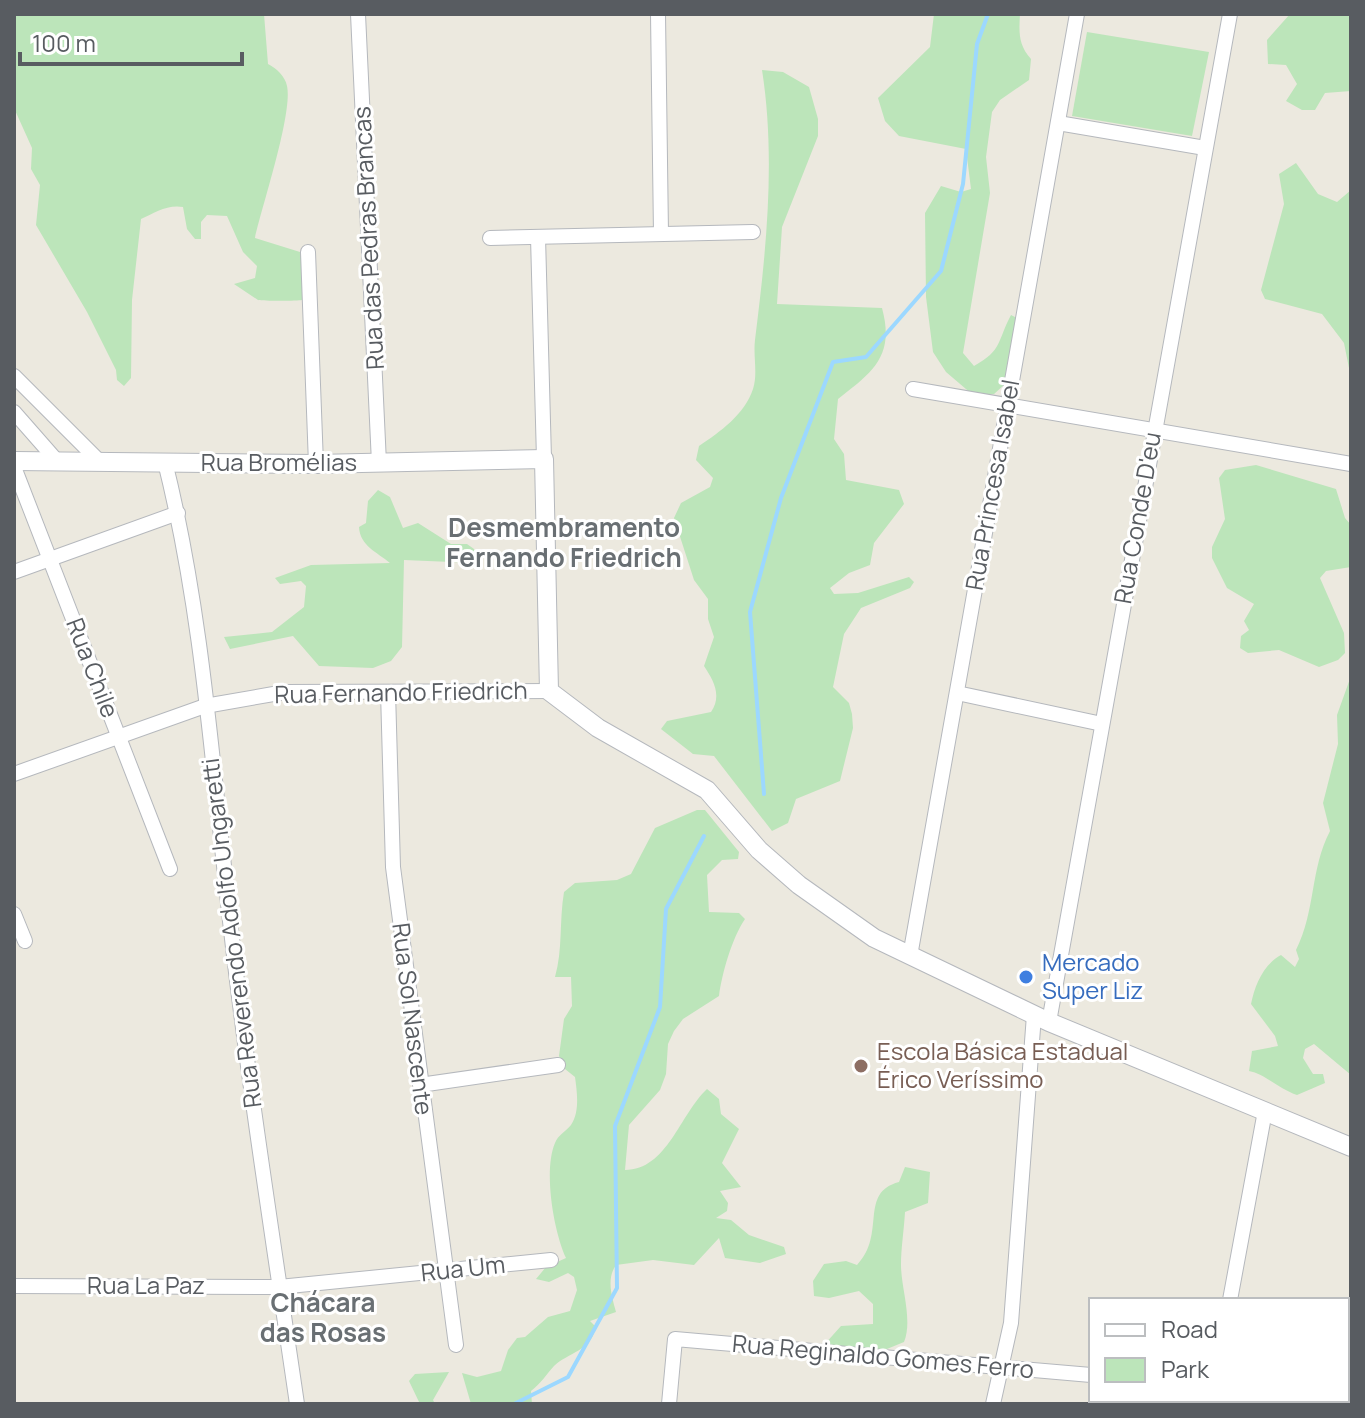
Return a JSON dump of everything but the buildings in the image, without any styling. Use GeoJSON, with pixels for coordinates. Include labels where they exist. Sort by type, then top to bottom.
{"type":"FeatureCollection","features":[{"type":"Feature","properties":{"kind":"street","name":"Rua das Pedras Brancas"},"geometry":{"type":"LineString","coordinates":[[358,14],[379,463]]}},
{"type":"Feature","properties":{"kind":"street"},"geometry":{"type":"LineString","coordinates":[[658,14],[661,234]]}},
{"type":"Feature","properties":{"kind":"street","name":"Rua Princesa Isabel"},"geometry":{"type":"LineString","coordinates":[[910,956],[1077,14]]}},
{"type":"Feature","properties":{"kind":"street","name":"Rua Conde D'eu"},"geometry":{"type":"LineString","coordinates":[[993,1404],[1011,1323],[1042,1018],[1102,724],[1230,14]]}},
{"type":"Feature","properties":{"kind":"street"},"geometry":{"type":"LineString","coordinates":[[1058,123],[1205,148]]}},
{"type":"Feature","properties":{"kind":"street"},"geometry":{"type":"LineString","coordinates":[[490,238],[753,232]]}},
{"type":"Feature","properties":{"kind":"street"},"geometry":{"type":"LineString","coordinates":[[538,237],[549,691],[598,728],[707,790],[759,850],[799,885],[874,938],[1042,1018],[1351,1147]]}},
{"type":"Feature","properties":{"kind":"street"},"geometry":{"type":"LineString","coordinates":[[308,252],[316,464]]}},
{"type":"Feature","properties":{"kind":"street"},"geometry":{"type":"LineString","coordinates":[[14,376],[98,460]]}},
{"type":"Feature","properties":{"kind":"street"},"geometry":{"type":"LineString","coordinates":[[913,389],[1351,464]]}},
{"type":"Feature","properties":{"kind":"street"},"geometry":{"type":"LineString","coordinates":[[14,412],[57,461]]}},
{"type":"Feature","properties":{"kind":"street","name":"Rua Bromélias"},"geometry":{"type":"LineString","coordinates":[[14,464],[98,460],[316,464],[544,459]]}},
{"type":"Feature","properties":{"kind":"street","name":"Rua Reverendo Adolfo Ungaretti"},"geometry":{"type":"LineString","coordinates":[[165,462],[178,513],[205,706],[242,1029],[297,1404]]}},
{"type":"Feature","properties":{"kind":"street","name":"Rua Chile"},"geometry":{"type":"LineString","coordinates":[[14,464],[170,869]]}},
{"type":"Feature","properties":{"kind":"street"},"geometry":{"type":"LineString","coordinates":[[14,572],[178,513]]}},
{"type":"Feature","properties":{"kind":"street","name":"Rua Fernando Friedrich"},"geometry":{"type":"LineString","coordinates":[[14,774],[205,706],[285,692],[549,691]]}},
{"type":"Feature","properties":{"kind":"street","name":"Rua Sol Nascente"},"geometry":{"type":"LineString","coordinates":[[388,692],[393,867],[456,1345]]}},
{"type":"Feature","properties":{"kind":"street"},"geometry":{"type":"LineString","coordinates":[[957,693],[1102,724]]}},
{"type":"Feature","properties":{"kind":"street"},"geometry":{"type":"LineString","coordinates":[[14,914],[25,941]]}},
{"type":"Feature","properties":{"kind":"street"},"geometry":{"type":"LineString","coordinates":[[420,1085],[558,1065]]}},
{"type":"Feature","properties":{"kind":"street"},"geometry":{"type":"LineString","coordinates":[[1230,1298],[1265,1111]]}},
{"type":"Feature","properties":{"kind":"street","name":"Rua Um"},"geometry":{"type":"LineString","coordinates":[[279,1287],[551,1260]]}},
{"type":"Feature","properties":{"kind":"street","name":"Rua La Paz"},"geometry":{"type":"LineString","coordinates":[[14,1286],[279,1287]]}},
{"type":"Feature","properties":{"kind":"street","name":"Rua Reginaldo Gomes Ferro"},"geometry":{"type":"LineString","coordinates":[[669,1404],[675,1339],[1089,1375]]}},
{"type":"Feature","properties":{"kind":"green space"},"geometry":{"type":"Polygon","coordinates":[[[14,14],[264,14],[268,64],[284,79],[288,99],[255,238],[300,252],[305,275],[302,300],[258,300],[234,284],[255,278],[257,266],[243,252],[227,216],[207,215],[201,222],[201,239],[195,239],[187,229],[183,207],[156,212],[141,219],[132,300],[131,378],[124,386],[117,380],[116,370],[87,312],[36,225],[40,185],[31,169],[32,148],[14,108],[14,14]]]}},
{"type":"Feature","properties":{"kind":"green space"},"geometry":{"type":"Polygon","coordinates":[[[934,14],[1020,14],[1022,43],[1031,59],[1029,80],[1000,100],[992,112],[986,157],[990,193],[963,353],[974,366],[990,355],[998,344],[1011,315],[1017,318],[1004,385],[994,394],[973,395],[946,372],[933,352],[926,297],[925,213],[941,186],[961,192],[971,189],[966,149],[899,136],[885,121],[878,98],[930,47],[934,14]]]}},
{"type":"Feature","properties":{"kind":"green space"},"geometry":{"type":"Polygon","coordinates":[[[1290,14],[1351,14],[1351,91],[1325,93],[1315,110],[1302,110],[1286,101],[1297,84],[1286,65],[1268,64],[1267,40],[1290,14]]]}},
{"type":"Feature","properties":{"kind":"green space"},"geometry":{"type":"Polygon","coordinates":[[[1087,32],[1209,52],[1192,136],[1072,116],[1087,32]]]}},
{"type":"Feature","properties":{"kind":"green space"},"geometry":{"type":"Polygon","coordinates":[[[762,70],[783,72],[809,87],[818,119],[818,136],[782,227],[777,304],[882,308],[885,325],[886,339],[878,361],[871,371],[838,399],[834,439],[844,454],[846,480],[899,490],[904,504],[874,543],[870,565],[849,573],[830,588],[834,594],[858,593],[909,577],[914,582],[910,588],[861,608],[844,634],[833,687],[849,703],[853,728],[840,781],[796,799],[788,823],[772,831],[714,756],[693,754],[661,729],[667,721],[711,712],[716,700],[714,683],[704,666],[714,637],[708,619],[708,599],[694,580],[674,518],[681,503],[710,487],[713,478],[696,460],[699,446],[738,414],[749,398],[754,383],[769,171],[762,70]]]}},
{"type":"Feature","properties":{"kind":"green space"},"geometry":{"type":"Polygon","coordinates":[[[1296,163],[1318,194],[1337,202],[1351,190],[1351,378],[1344,343],[1322,314],[1265,299],[1261,290],[1284,204],[1279,174],[1296,163]]]}},
{"type":"Feature","properties":{"kind":"green space"},"geometry":{"type":"Polygon","coordinates":[[[1256,465],[1336,489],[1345,518],[1351,525],[1351,567],[1326,571],[1320,578],[1344,633],[1345,653],[1338,660],[1319,667],[1279,650],[1248,653],[1240,648],[1241,636],[1249,630],[1244,621],[1254,604],[1227,588],[1212,558],[1212,547],[1225,519],[1219,478],[1225,470],[1256,465]]]}},
{"type":"Feature","properties":{"kind":"green space"},"geometry":{"type":"Polygon","coordinates":[[[378,490],[390,497],[403,528],[418,523],[451,544],[467,544],[474,549],[477,559],[475,563],[404,560],[402,647],[391,661],[373,668],[319,666],[293,636],[230,649],[224,637],[272,632],[304,607],[306,586],[301,581],[280,584],[275,578],[311,565],[390,563],[366,544],[360,534],[359,527],[366,523],[368,501],[378,490]]]}},
{"type":"Feature","properties":{"kind":"green space"},"geometry":{"type":"Polygon","coordinates":[[[1351,676],[1351,1075],[1314,1044],[1305,1049],[1303,1058],[1313,1074],[1323,1074],[1325,1083],[1297,1095],[1249,1071],[1252,1051],[1278,1046],[1275,1036],[1251,1004],[1269,964],[1281,955],[1295,967],[1299,959],[1296,950],[1307,920],[1319,860],[1330,831],[1323,803],[1338,744],[1337,715],[1351,676]]]}},
{"type":"Feature","properties":{"kind":"green space"},"geometry":{"type":"Polygon","coordinates":[[[697,810],[705,810],[739,852],[738,859],[722,860],[707,875],[709,912],[739,913],[745,919],[728,956],[719,996],[683,1019],[674,1031],[668,1044],[666,1074],[660,1090],[629,1125],[625,1170],[639,1168],[652,1161],[672,1139],[707,1089],[719,1099],[721,1114],[739,1129],[722,1163],[741,1187],[720,1191],[728,1203],[727,1211],[716,1218],[731,1220],[749,1235],[784,1247],[786,1254],[760,1263],[725,1258],[719,1238],[694,1265],[653,1260],[616,1265],[611,1282],[616,1312],[590,1321],[595,1326],[590,1341],[554,1366],[531,1391],[532,1404],[471,1404],[462,1373],[477,1377],[501,1371],[508,1350],[517,1338],[525,1337],[548,1317],[570,1311],[577,1290],[574,1277],[568,1273],[549,1282],[536,1279],[546,1267],[566,1258],[554,1218],[550,1185],[555,1143],[574,1120],[577,1102],[575,1077],[565,1069],[559,1056],[564,1019],[572,1006],[571,977],[555,977],[564,892],[575,883],[617,880],[631,874],[655,828],[697,810]]]}},
{"type":"Feature","properties":{"kind":"green space"},"geometry":{"type":"Polygon","coordinates":[[[905,1167],[930,1172],[928,1203],[905,1212],[901,1265],[907,1314],[904,1342],[882,1351],[873,1347],[869,1350],[824,1345],[841,1326],[873,1324],[873,1304],[859,1291],[829,1298],[814,1296],[813,1281],[824,1264],[846,1261],[857,1265],[866,1253],[879,1195],[899,1182],[905,1167]]]}},
{"type":"Feature","properties":{"kind":"green space"},"geometry":{"type":"Polygon","coordinates":[[[449,1372],[433,1400],[435,1404],[420,1404],[409,1381],[415,1374],[449,1372]]]}},
{"type":"Feature","properties":{"kind":"waterway"},"geometry":{"type":"LineString","coordinates":[[764,794],[750,612],[781,498],[833,362],[866,357],[941,271],[963,184],[977,44],[988,14]]}},
{"type":"Feature","properties":{"kind":"waterway"},"geometry":{"type":"LineString","coordinates":[[514,1404],[568,1377],[617,1288],[615,1126],[660,1007],[666,909],[704,836]]}},
{"type":"Feature","properties":{"kind":"place","name":"Mercado Super Liz"},"geometry":{"type":"Point","coordinates":[1026,977]}},
{"type":"Feature","properties":{"kind":"place","name":"Escola Básica Estadual Érico Veríssimo"},"geometry":{"type":"Point","coordinates":[861,1066]}},
{"type":"Feature","properties":{"kind":"district","name":"Desmembramento Fernando Friedrich"},"geometry":{"type":"Point","coordinates":[564,543]}},
{"type":"Feature","properties":{"kind":"district","name":"Chácara das Rosas"},"geometry":{"type":"Point","coordinates":[323,1318]}}]}
